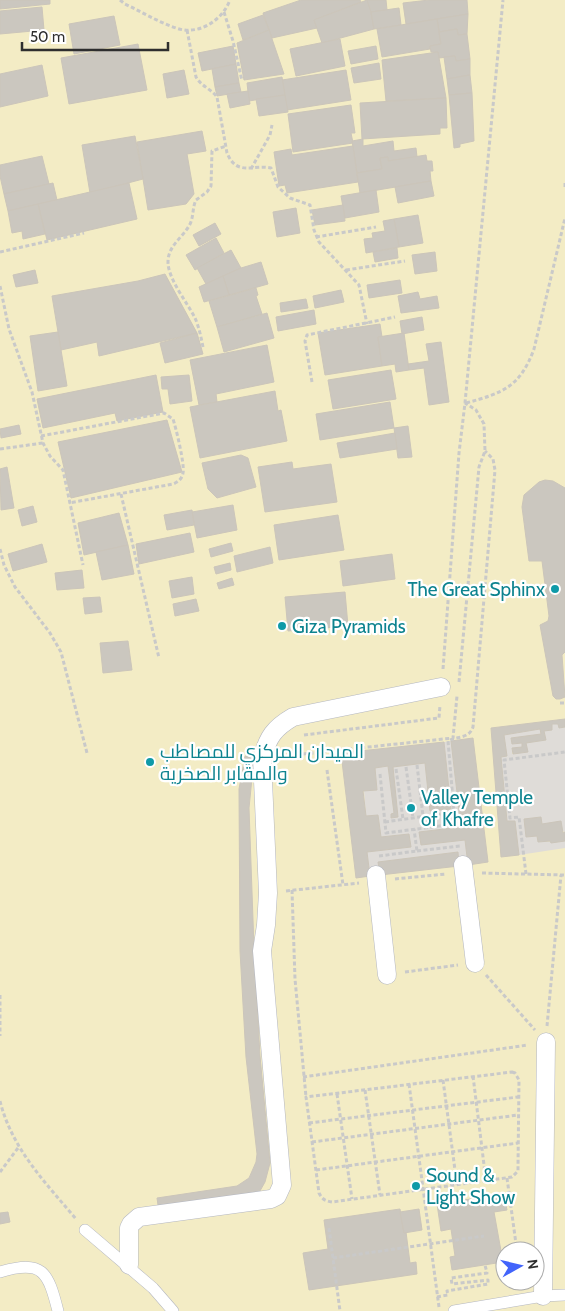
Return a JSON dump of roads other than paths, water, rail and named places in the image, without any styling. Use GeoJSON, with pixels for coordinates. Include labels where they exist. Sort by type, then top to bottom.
{"type":"FeatureCollection","features":[{"type":"Feature","properties":{"kind":"street"},"geometry":{"type":"LineString","coordinates":[[129,1266],[129,1228],[139,1218],[271,1199],[276,1196],[282,1185],[262,952],[268,893],[262,758],[267,740],[281,724],[293,716],[441,687]]}},
{"type":"Feature","properties":{"kind":"street"},"geometry":{"type":"LineString","coordinates":[[464,869],[475,963]]}},
{"type":"Feature","properties":{"kind":"street"},"geometry":{"type":"LineString","coordinates":[[376,875],[387,975]]}},
{"type":"Feature","properties":{"kind":"street"},"geometry":{"type":"LineString","coordinates":[[543,1296],[546,1042]]}},
{"type":"Feature","properties":{"kind":"lane"},"geometry":{"type":"LineString","coordinates":[[85,1230],[129,1266],[158,1293],[173,1311]]}},
{"type":"Feature","properties":{"kind":"lane"},"geometry":{"type":"LineString","coordinates":[[0,1272],[25,1266],[38,1270],[48,1279],[51,1285],[58,1311]]}},
{"type":"Feature","properties":{"kind":"lane"},"geometry":{"type":"LineString","coordinates":[[454,1311],[543,1296],[565,1295]]}},
{"type":"Feature","properties":{"kind":"place","name":"The Great Sphinx"},"geometry":{"type":"Point","coordinates":[555,589]}},
{"type":"Feature","properties":{"kind":"place","name":"Giza Pyramids"},"geometry":{"type":"Point","coordinates":[282,626]}},
{"type":"Feature","properties":{"kind":"place","name":"الميدان المركزي للمصاطب والمقابر الصخرية"},"geometry":{"type":"Point","coordinates":[150,762]}},
{"type":"Feature","properties":{"kind":"place","name":"Valley Temple of Khafre"},"geometry":{"type":"Point","coordinates":[411,808]}},
{"type":"Feature","properties":{"kind":"place","name":"Sound & Light Show"},"geometry":{"type":"Point","coordinates":[416,1186]}}]}
